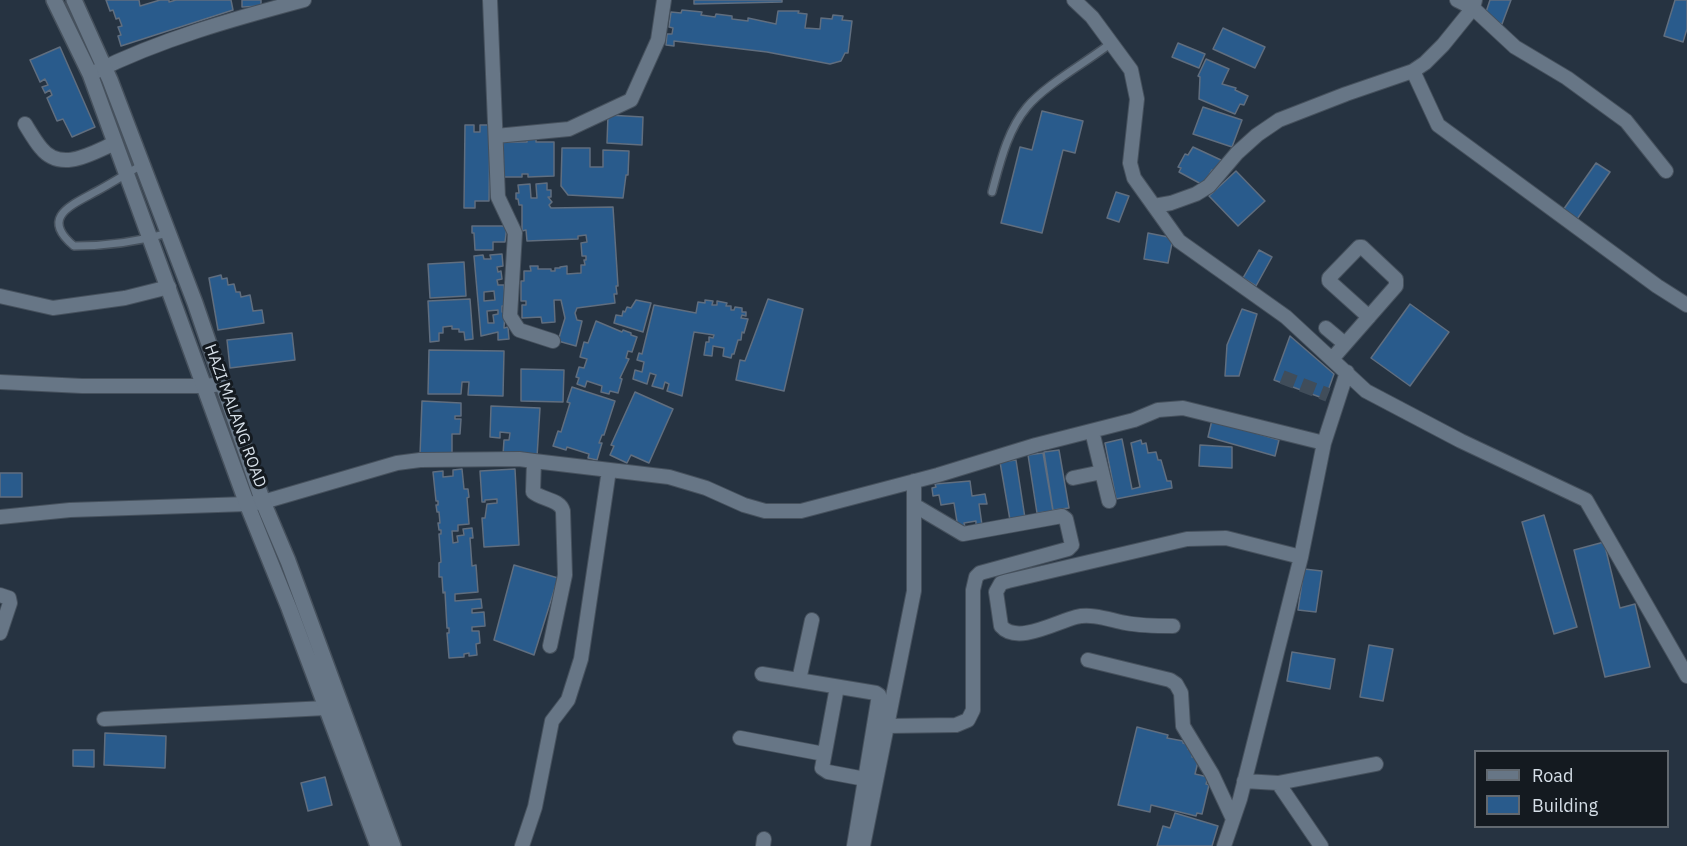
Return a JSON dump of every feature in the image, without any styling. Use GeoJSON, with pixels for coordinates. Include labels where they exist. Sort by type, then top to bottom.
{"type":"FeatureCollection","features":[{"type":"Feature","properties":{"kind":"main road","name":"HAZI MALANG ROAD"},"geometry":{"type":"LineString","coordinates":[[54,0],[97,70],[142,164],[222,384],[255,503],[326,708],[378,846]]}},
{"type":"Feature","properties":{"kind":"main road","name":"HAZI MALANG ROAD"},"geometry":{"type":"LineString","coordinates":[[75,0],[97,70],[115,143],[205,386],[255,503],[288,561],[393,846]]}},
{"type":"Feature","properties":{"kind":"street"},"geometry":{"type":"LineString","coordinates":[[97,70],[131,54],[264,6],[304,0]]}},
{"type":"Feature","properties":{"kind":"street"},"geometry":{"type":"LineString","coordinates":[[490,0],[498,196],[515,233],[510,316],[519,330],[553,341]]}},
{"type":"Feature","properties":{"kind":"street"},"geometry":{"type":"LineString","coordinates":[[496,136],[568,129],[631,100],[658,40],[663,0]]}},
{"type":"Feature","properties":{"kind":"street"},"geometry":{"type":"LineString","coordinates":[[1457,0],[1474,4],[1515,47],[1567,78],[1626,121],[1666,171]]}},
{"type":"Feature","properties":{"kind":"street"},"geometry":{"type":"LineString","coordinates":[[1082,3],[1131,70],[1136,84],[1137,99],[1130,163],[1134,178],[1179,241],[1286,317],[1366,391],[1461,441],[1586,501],[1687,676]]}},
{"type":"Feature","properties":{"kind":"street"},"geometry":{"type":"LineString","coordinates":[[1154,206],[1196,194],[1209,186],[1244,147],[1257,135],[1280,120],[1413,71],[1425,63],[1443,45],[1474,4]]}},
{"type":"Feature","properties":{"kind":"street"},"geometry":{"type":"LineString","coordinates":[[1413,71],[1438,125],[1657,286],[1687,305]]}},
{"type":"Feature","properties":{"kind":"street"},"geometry":{"type":"LineString","coordinates":[[25,124],[40,148],[57,160],[77,159],[115,143]]}},
{"type":"Feature","properties":{"kind":"street"},"geometry":{"type":"LineString","coordinates":[[1332,359],[1369,317],[1396,286],[1396,279],[1362,247],[1359,247],[1329,278],[1329,281],[1369,317]]}},
{"type":"Feature","properties":{"kind":"street"},"geometry":{"type":"LineString","coordinates":[[0,296],[53,308],[125,298],[169,287]]}},
{"type":"Feature","properties":{"kind":"street"},"geometry":{"type":"LineString","coordinates":[[1326,328],[1345,344]]}},
{"type":"Feature","properties":{"kind":"street"},"geometry":{"type":"LineString","coordinates":[[1224,846],[1245,781],[1301,557],[1332,397],[1347,372]]}},
{"type":"Feature","properties":{"kind":"street"},"geometry":{"type":"LineString","coordinates":[[0,382],[82,386],[222,384]]}},
{"type":"Feature","properties":{"kind":"street"},"geometry":{"type":"LineString","coordinates":[[0,517],[70,510],[255,503],[397,463],[420,460],[519,459],[669,477],[706,488],[744,505],[765,511],[801,511],[1134,420],[1158,410],[1183,408],[1324,443]]}},
{"type":"Feature","properties":{"kind":"street"},"geometry":{"type":"LineString","coordinates":[[1092,430],[1109,501]]}},
{"type":"Feature","properties":{"kind":"street"},"geometry":{"type":"LineString","coordinates":[[534,461],[533,492],[538,497],[559,503],[563,511],[565,575],[550,645]]}},
{"type":"Feature","properties":{"kind":"street"},"geometry":{"type":"LineString","coordinates":[[522,846],[535,807],[552,721],[568,700],[581,659],[609,470]]}},
{"type":"Feature","properties":{"kind":"street"},"geometry":{"type":"LineString","coordinates":[[1073,478],[1102,472]]}},
{"type":"Feature","properties":{"kind":"street"},"geometry":{"type":"LineString","coordinates":[[863,846],[914,591],[914,481]]}},
{"type":"Feature","properties":{"kind":"street"},"geometry":{"type":"LineString","coordinates":[[888,726],[956,725],[968,720],[973,710],[973,590],[976,576],[1068,549],[1072,545],[1066,519],[1062,516],[963,534],[914,505]]}},
{"type":"Feature","properties":{"kind":"street"},"geometry":{"type":"LineString","coordinates":[[1173,626],[1146,626],[1091,616],[1078,616],[1021,634],[1010,633],[1001,626],[996,592],[1001,583],[1008,581],[1187,539],[1226,538],[1301,557]]}},
{"type":"Feature","properties":{"kind":"street"},"geometry":{"type":"LineString","coordinates":[[0,595],[9,598],[10,603],[0,633]]}},
{"type":"Feature","properties":{"kind":"street"},"geometry":{"type":"LineString","coordinates":[[799,680],[812,620]]}},
{"type":"Feature","properties":{"kind":"street"},"geometry":{"type":"LineString","coordinates":[[1088,660],[1170,680],[1176,684],[1180,693],[1183,726],[1212,774],[1233,819]]}},
{"type":"Feature","properties":{"kind":"street"},"geometry":{"type":"LineString","coordinates":[[762,674],[876,693],[880,698],[854,846]]}},
{"type":"Feature","properties":{"kind":"street"},"geometry":{"type":"LineString","coordinates":[[837,687],[822,763],[825,771],[865,779]]}},
{"type":"Feature","properties":{"kind":"street"},"geometry":{"type":"LineString","coordinates":[[104,719],[326,708]]}},
{"type":"Feature","properties":{"kind":"street"},"geometry":{"type":"LineString","coordinates":[[740,738],[824,754]]}},
{"type":"Feature","properties":{"kind":"street"},"geometry":{"type":"LineString","coordinates":[[1245,781],[1278,783],[1376,765]]}},
{"type":"Feature","properties":{"kind":"street"},"geometry":{"type":"LineString","coordinates":[[1278,783],[1321,846]]}},
{"type":"Feature","properties":{"kind":"lane"},"geometry":{"type":"LineString","coordinates":[[992,192],[1002,154],[1014,127],[1027,107],[1042,92],[1111,43]]}},
{"type":"Feature","properties":{"kind":"lane"},"geometry":{"type":"LineString","coordinates":[[142,164],[65,209],[59,223],[63,237],[74,246],[119,243],[168,233]]}},
{"type":"Feature","properties":{"kind":"building"},"geometry":{"type":"Polygon","coordinates":[[[106,0],[139,0],[140,6],[160,0],[169,0],[169,2],[231,0],[233,10],[121,46],[118,27],[122,26],[113,10],[110,11],[106,0]]]}},
{"type":"Feature","properties":{"kind":"building"},"geometry":{"type":"Polygon","coordinates":[[[242,0],[261,0],[261,6],[242,7],[242,0]]]}},
{"type":"Feature","properties":{"kind":"building"},"geometry":{"type":"Polygon","coordinates":[[[694,0],[782,0],[782,2],[694,4],[694,0]]]}},
{"type":"Feature","properties":{"kind":"building"},"geometry":{"type":"Polygon","coordinates":[[[1490,0],[1511,0],[1502,24],[1484,18],[1490,0]]]}},
{"type":"Feature","properties":{"kind":"building"},"geometry":{"type":"Polygon","coordinates":[[[1675,0],[1687,0],[1687,29],[1683,42],[1664,36],[1675,0]]]}},
{"type":"Feature","properties":{"kind":"building"},"geometry":{"type":"Polygon","coordinates":[[[682,10],[702,12],[701,15],[715,17],[716,14],[732,16],[732,19],[748,21],[748,18],[776,24],[778,11],[799,11],[798,13],[807,14],[805,28],[820,29],[821,18],[832,19],[833,15],[843,16],[842,20],[852,21],[848,53],[845,53],[841,61],[830,64],[767,52],[674,41],[674,46],[666,45],[667,34],[672,34],[673,28],[669,27],[671,12],[681,13],[682,10]]]}},
{"type":"Feature","properties":{"kind":"building"},"geometry":{"type":"Polygon","coordinates":[[[1223,28],[1265,47],[1255,68],[1213,49],[1223,28]]]}},
{"type":"Feature","properties":{"kind":"building"},"geometry":{"type":"Polygon","coordinates":[[[1178,43],[1205,54],[1199,68],[1172,57],[1178,43]]]}},
{"type":"Feature","properties":{"kind":"building"},"geometry":{"type":"Polygon","coordinates":[[[60,47],[95,127],[72,137],[63,119],[57,121],[47,98],[52,95],[50,90],[45,93],[42,87],[48,85],[45,79],[40,82],[30,60],[60,47]]]}},
{"type":"Feature","properties":{"kind":"building"},"geometry":{"type":"Polygon","coordinates":[[[1206,59],[1229,69],[1222,84],[1236,88],[1235,90],[1248,96],[1244,105],[1240,104],[1235,114],[1199,99],[1200,77],[1198,76],[1206,59]]]}},
{"type":"Feature","properties":{"kind":"building"},"geometry":{"type":"Polygon","coordinates":[[[1203,107],[1242,120],[1232,147],[1193,134],[1203,107]]]}},
{"type":"Feature","properties":{"kind":"building"},"geometry":{"type":"Polygon","coordinates":[[[1042,111],[1083,121],[1075,153],[1063,150],[1042,233],[1001,223],[1020,147],[1032,150],[1042,111]]]}},
{"type":"Feature","properties":{"kind":"building"},"geometry":{"type":"Polygon","coordinates":[[[608,115],[643,117],[642,145],[607,143],[608,115]]]}},
{"type":"Feature","properties":{"kind":"building"},"geometry":{"type":"Polygon","coordinates":[[[465,125],[474,125],[474,132],[480,132],[480,125],[490,125],[489,201],[475,201],[475,208],[464,208],[465,125]]]}},
{"type":"Feature","properties":{"kind":"building"},"geometry":{"type":"Polygon","coordinates":[[[527,139],[536,139],[536,142],[554,142],[554,176],[528,177],[528,174],[522,174],[522,177],[503,177],[503,142],[527,142],[527,139]]]}},
{"type":"Feature","properties":{"kind":"building"},"geometry":{"type":"Polygon","coordinates":[[[1193,147],[1221,160],[1203,185],[1179,172],[1181,168],[1178,167],[1185,154],[1188,155],[1193,147]]]}},
{"type":"Feature","properties":{"kind":"building"},"geometry":{"type":"Polygon","coordinates":[[[562,148],[590,148],[590,167],[603,167],[603,150],[629,151],[628,175],[626,175],[623,198],[568,195],[561,186],[562,148]]]}},
{"type":"Feature","properties":{"kind":"building"},"geometry":{"type":"Polygon","coordinates":[[[1596,163],[1610,172],[1575,222],[1561,213],[1596,163]]]}},
{"type":"Feature","properties":{"kind":"building"},"geometry":{"type":"Polygon","coordinates":[[[1236,171],[1265,201],[1238,226],[1209,196],[1236,171]]]}},
{"type":"Feature","properties":{"kind":"building"},"geometry":{"type":"Polygon","coordinates":[[[547,183],[547,190],[551,190],[551,197],[548,197],[552,202],[549,205],[551,208],[613,207],[618,286],[616,286],[617,294],[614,294],[615,303],[577,308],[575,313],[577,320],[582,321],[576,346],[558,341],[565,318],[561,300],[554,300],[555,322],[542,323],[541,317],[522,318],[522,305],[526,305],[526,301],[521,301],[521,281],[524,281],[524,271],[531,271],[530,266],[555,271],[555,268],[567,266],[567,274],[581,273],[581,265],[585,265],[584,260],[586,260],[586,256],[582,256],[581,243],[587,242],[586,235],[578,236],[578,239],[527,241],[526,230],[522,231],[522,205],[519,205],[516,199],[516,193],[519,193],[518,185],[530,184],[531,198],[537,198],[536,184],[547,183]]]}},
{"type":"Feature","properties":{"kind":"building"},"geometry":{"type":"Polygon","coordinates":[[[1116,192],[1129,196],[1119,222],[1107,218],[1116,192]]]}},
{"type":"Feature","properties":{"kind":"building"},"geometry":{"type":"Polygon","coordinates":[[[472,226],[507,226],[505,242],[493,242],[493,250],[475,250],[472,226]]]}},
{"type":"Feature","properties":{"kind":"building"},"geometry":{"type":"Polygon","coordinates":[[[1148,233],[1173,238],[1168,263],[1144,259],[1148,233]]]}},
{"type":"Feature","properties":{"kind":"building"},"geometry":{"type":"Polygon","coordinates":[[[1259,250],[1272,257],[1256,286],[1243,278],[1259,250]]]}},
{"type":"Feature","properties":{"kind":"building"},"geometry":{"type":"Polygon","coordinates":[[[502,254],[503,266],[497,267],[498,272],[501,271],[502,279],[497,280],[498,285],[504,285],[506,306],[502,306],[502,312],[505,312],[504,328],[508,327],[509,339],[498,340],[498,332],[481,336],[474,256],[483,255],[484,259],[491,259],[490,255],[502,254]],[[494,291],[484,292],[484,301],[495,300],[494,291]],[[498,310],[487,311],[488,323],[494,323],[493,315],[498,314],[498,310]]]}},
{"type":"Feature","properties":{"kind":"building"},"geometry":{"type":"Polygon","coordinates":[[[464,262],[466,296],[430,298],[428,264],[464,262]]]}},
{"type":"Feature","properties":{"kind":"building"},"geometry":{"type":"Polygon","coordinates":[[[221,275],[222,279],[227,278],[228,285],[234,284],[236,292],[240,292],[241,297],[250,295],[253,311],[262,310],[264,323],[218,330],[209,278],[221,275]]]}},
{"type":"Feature","properties":{"kind":"building"},"geometry":{"type":"Polygon","coordinates":[[[470,299],[473,339],[465,340],[464,332],[452,329],[452,326],[443,327],[443,333],[439,333],[439,341],[430,342],[428,301],[470,299]]]}},
{"type":"Feature","properties":{"kind":"building"},"geometry":{"type":"Polygon","coordinates":[[[768,299],[803,309],[784,391],[736,380],[740,360],[745,361],[768,299]]]}},
{"type":"Feature","properties":{"kind":"building"},"geometry":{"type":"Polygon","coordinates":[[[636,300],[651,303],[643,332],[614,323],[616,315],[622,316],[623,311],[625,312],[627,307],[631,308],[636,300]]]}},
{"type":"Feature","properties":{"kind":"building"},"geometry":{"type":"Polygon","coordinates":[[[705,300],[713,301],[712,305],[717,305],[717,301],[727,303],[726,306],[731,306],[731,310],[735,307],[742,308],[742,312],[746,312],[746,316],[742,315],[741,318],[748,319],[744,333],[742,332],[741,340],[738,340],[731,358],[723,356],[724,348],[713,346],[712,356],[704,355],[706,342],[709,342],[709,337],[713,338],[714,335],[694,332],[682,396],[667,391],[669,384],[665,382],[663,389],[652,386],[656,375],[650,373],[647,384],[633,379],[635,370],[642,372],[644,362],[637,360],[639,353],[642,354],[654,305],[696,313],[698,302],[705,303],[705,300]]]}},
{"type":"Feature","properties":{"kind":"building"},"geometry":{"type":"Polygon","coordinates":[[[1410,304],[1449,332],[1410,386],[1371,358],[1410,304]]]}},
{"type":"Feature","properties":{"kind":"building"},"geometry":{"type":"Polygon","coordinates":[[[1242,309],[1257,314],[1239,376],[1225,376],[1227,345],[1242,309]]]}},
{"type":"Feature","properties":{"kind":"building"},"geometry":{"type":"Polygon","coordinates":[[[596,321],[637,337],[632,352],[628,351],[626,358],[629,359],[620,378],[622,379],[618,393],[601,392],[602,386],[587,381],[585,387],[577,384],[579,378],[576,377],[579,367],[584,368],[587,359],[580,357],[584,342],[588,343],[596,321]]]}},
{"type":"Feature","properties":{"kind":"building"},"geometry":{"type":"Polygon","coordinates":[[[292,333],[295,360],[230,368],[227,340],[292,333]]]}},
{"type":"Feature","properties":{"kind":"building"},"geometry":{"type":"Polygon","coordinates":[[[1290,336],[1334,374],[1325,399],[1274,380],[1290,336]]]}},
{"type":"Feature","properties":{"kind":"building"},"geometry":{"type":"Polygon","coordinates":[[[429,350],[504,351],[503,396],[468,395],[469,382],[462,382],[461,394],[428,394],[429,350]]]}},
{"type":"Feature","properties":{"kind":"building"},"geometry":{"type":"Polygon","coordinates":[[[521,369],[564,370],[563,402],[521,401],[521,369]]]}},
{"type":"Feature","properties":{"kind":"building"},"geometry":{"type":"Polygon","coordinates":[[[572,387],[615,401],[604,435],[599,443],[602,443],[597,460],[588,458],[589,454],[567,447],[566,450],[553,446],[558,431],[561,432],[570,403],[567,402],[572,387]]]}},
{"type":"Feature","properties":{"kind":"building"},"geometry":{"type":"Polygon","coordinates":[[[635,392],[673,409],[649,463],[631,455],[627,463],[610,455],[614,446],[611,445],[635,392]]]}},
{"type":"Feature","properties":{"kind":"building"},"geometry":{"type":"Polygon","coordinates":[[[422,401],[461,403],[461,416],[455,416],[455,419],[461,419],[460,434],[452,434],[452,456],[420,455],[422,401]]]}},
{"type":"Feature","properties":{"kind":"building"},"geometry":{"type":"Polygon","coordinates":[[[491,406],[540,408],[537,457],[503,455],[504,440],[509,440],[510,433],[500,432],[500,438],[490,437],[491,406]]]}},
{"type":"Feature","properties":{"kind":"building"},"geometry":{"type":"Polygon","coordinates":[[[1212,420],[1279,440],[1275,456],[1208,437],[1212,420]]]}},
{"type":"Feature","properties":{"kind":"building"},"geometry":{"type":"Polygon","coordinates":[[[1122,439],[1132,489],[1140,487],[1131,443],[1141,440],[1142,444],[1146,443],[1148,453],[1156,452],[1158,460],[1161,460],[1167,481],[1171,481],[1172,488],[1116,499],[1105,443],[1122,439]]]}},
{"type":"Feature","properties":{"kind":"building"},"geometry":{"type":"Polygon","coordinates":[[[1200,445],[1232,447],[1232,468],[1199,466],[1200,445]]]}},
{"type":"Feature","properties":{"kind":"building"},"geometry":{"type":"Polygon","coordinates":[[[1059,450],[1069,508],[1053,510],[1044,452],[1059,450]]]}},
{"type":"Feature","properties":{"kind":"building"},"geometry":{"type":"Polygon","coordinates":[[[1043,453],[1053,511],[1037,513],[1028,455],[1043,453]]]}},
{"type":"Feature","properties":{"kind":"building"},"geometry":{"type":"Polygon","coordinates":[[[1016,460],[1025,518],[1010,520],[1000,462],[1016,460]]]}},
{"type":"Feature","properties":{"kind":"building"},"geometry":{"type":"Polygon","coordinates":[[[462,469],[464,489],[468,489],[469,524],[458,525],[458,531],[452,531],[453,543],[458,542],[457,536],[464,535],[463,529],[472,528],[473,538],[470,538],[472,566],[476,565],[478,592],[455,594],[455,601],[481,599],[482,608],[472,609],[472,613],[484,612],[485,626],[472,627],[472,631],[479,631],[480,643],[476,644],[477,655],[469,656],[469,653],[464,654],[464,657],[449,658],[447,633],[449,633],[449,628],[447,628],[445,592],[443,593],[442,577],[439,577],[439,563],[441,562],[439,534],[441,530],[439,530],[438,523],[440,523],[439,512],[437,512],[436,505],[438,501],[436,501],[433,472],[443,471],[443,477],[453,476],[453,470],[462,469]]]}},
{"type":"Feature","properties":{"kind":"building"},"geometry":{"type":"Polygon","coordinates":[[[515,469],[519,545],[484,547],[482,518],[485,518],[487,504],[497,503],[497,499],[482,502],[480,471],[515,469]]]}},
{"type":"Feature","properties":{"kind":"building"},"geometry":{"type":"Polygon","coordinates":[[[0,473],[22,473],[22,497],[0,497],[0,473]]]}},
{"type":"Feature","properties":{"kind":"building"},"geometry":{"type":"Polygon","coordinates":[[[970,481],[972,496],[985,494],[987,504],[979,504],[982,525],[976,526],[976,521],[964,523],[965,527],[958,528],[954,503],[941,505],[939,495],[933,496],[932,488],[936,487],[935,484],[970,481]]]}},
{"type":"Feature","properties":{"kind":"building"},"geometry":{"type":"Polygon","coordinates":[[[1544,515],[1577,627],[1554,634],[1522,522],[1544,515]]]}},
{"type":"Feature","properties":{"kind":"building"},"geometry":{"type":"Polygon","coordinates":[[[1604,542],[1620,608],[1635,604],[1650,667],[1605,677],[1574,550],[1604,542]]]}},
{"type":"Feature","properties":{"kind":"building"},"geometry":{"type":"Polygon","coordinates":[[[514,565],[558,578],[534,655],[494,640],[514,565]]]}},
{"type":"Feature","properties":{"kind":"building"},"geometry":{"type":"Polygon","coordinates":[[[1304,569],[1322,571],[1316,612],[1298,610],[1304,569]]]}},
{"type":"Feature","properties":{"kind":"building"},"geometry":{"type":"Polygon","coordinates":[[[1369,645],[1393,649],[1383,701],[1360,697],[1369,645]]]}},
{"type":"Feature","properties":{"kind":"building"},"geometry":{"type":"Polygon","coordinates":[[[1292,652],[1335,659],[1330,689],[1287,681],[1292,652]]]}},
{"type":"Feature","properties":{"kind":"building"},"geometry":{"type":"Polygon","coordinates":[[[1137,727],[1183,741],[1189,745],[1188,749],[1194,750],[1192,757],[1199,758],[1195,774],[1208,777],[1206,784],[1209,785],[1202,814],[1197,813],[1196,816],[1151,805],[1150,812],[1118,805],[1137,727]]]}},
{"type":"Feature","properties":{"kind":"building"},"geometry":{"type":"Polygon","coordinates":[[[105,733],[166,736],[165,768],[104,765],[105,733]]]}},
{"type":"Feature","properties":{"kind":"building"},"geometry":{"type":"Polygon","coordinates":[[[73,750],[94,750],[94,767],[73,766],[73,750]]]}},
{"type":"Feature","properties":{"kind":"building"},"geometry":{"type":"Polygon","coordinates":[[[325,777],[332,805],[308,811],[301,783],[325,777]]]}},
{"type":"Feature","properties":{"kind":"building"},"geometry":{"type":"Polygon","coordinates":[[[1175,813],[1218,826],[1212,846],[1157,846],[1163,826],[1170,828],[1175,813]]]}},
{"type":"Feature","properties":{"kind":"tunnel"},"geometry":{"type":"LineString","coordinates":[[1282,377],[1328,395]]}}]}
